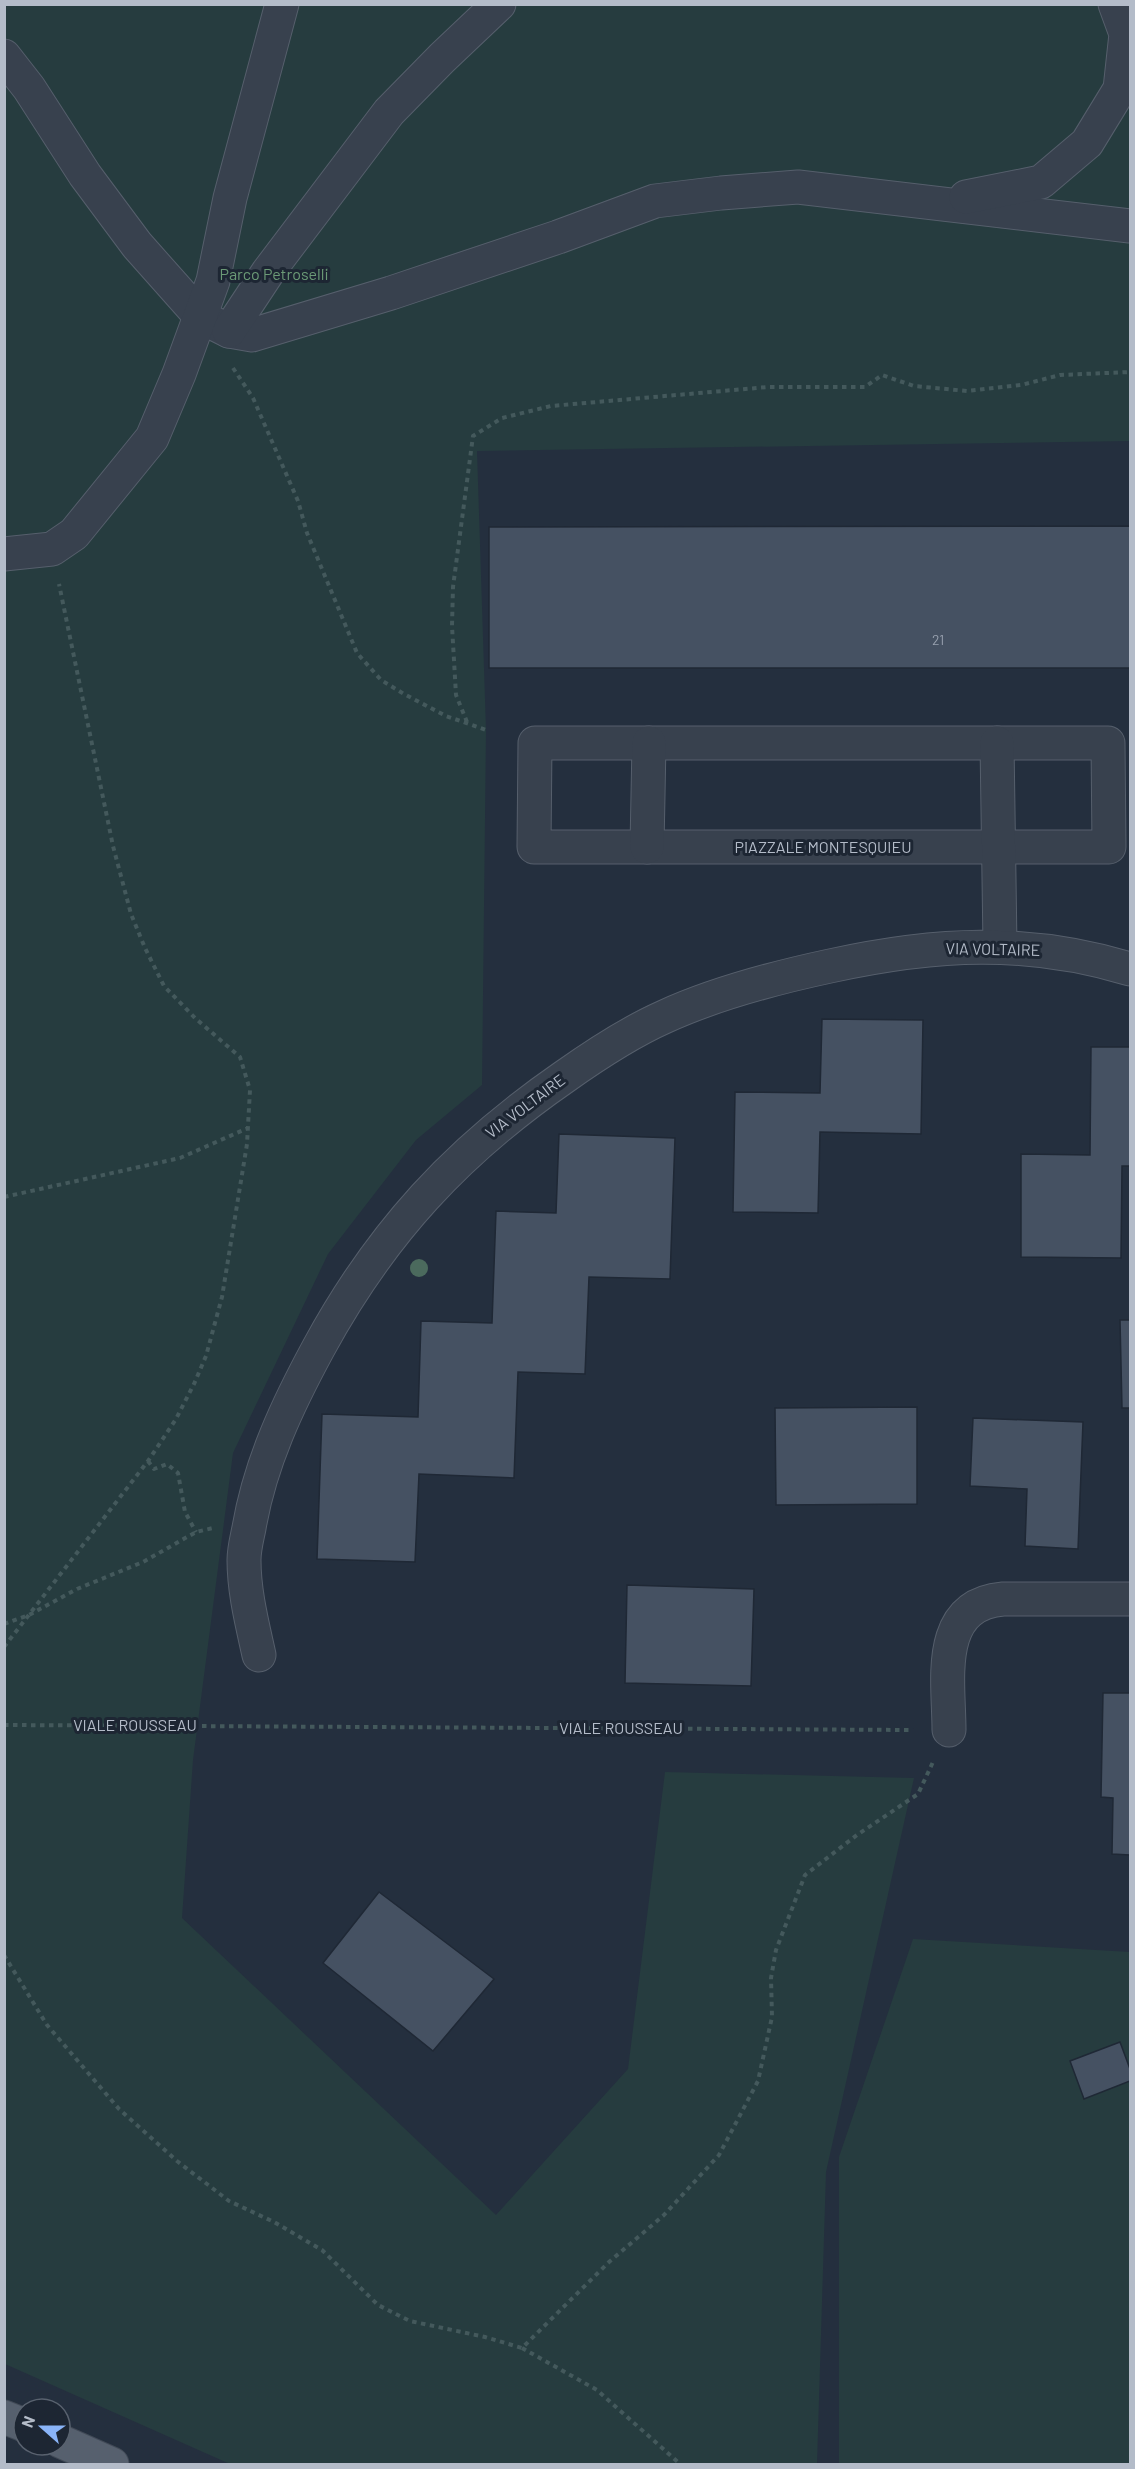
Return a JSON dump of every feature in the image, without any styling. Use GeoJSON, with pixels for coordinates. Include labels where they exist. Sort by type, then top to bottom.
{"type":"FeatureCollection","features":[{"type":"Feature","properties":{"kind":"main road"},"geometry":{"type":"LineString","coordinates":[[72,2446],[111,2464]]}},
{"type":"Feature","properties":{"kind":"street"},"geometry":{"type":"LineString","coordinates":[[220,337],[213,280],[230,198],[282,4]]}},
{"type":"Feature","properties":{"kind":"street"},"geometry":{"type":"LineString","coordinates":[[4,554],[52,549],[74,534],[152,438],[220,337],[389,112],[499,4]]}},
{"type":"Feature","properties":{"kind":"street"},"geometry":{"type":"LineString","coordinates":[[913,200],[961,198],[1041,182],[1087,142],[1120,89],[1126,34],[1115,4]]}},
{"type":"Feature","properties":{"kind":"street"},"geometry":{"type":"LineString","coordinates":[[4,56],[29,88],[85,175],[137,245],[220,337]]}},
{"type":"Feature","properties":{"kind":"street"},"geometry":{"type":"LineString","coordinates":[[220,337],[252,335],[380,296],[558,237],[655,201],[798,187],[1131,226]]}},
{"type":"Feature","properties":{"kind":"street","name":"PIAZZALE MONTESQUIEU"},"geometry":{"type":"LineString","coordinates":[[535,743],[997,743],[1108,743],[1109,847],[534,847],[535,743]]}},
{"type":"Feature","properties":{"kind":"street"},"geometry":{"type":"LineString","coordinates":[[647,847],[648,743]]}},
{"type":"Feature","properties":{"kind":"street"},"geometry":{"type":"LineString","coordinates":[[997,743],[1000,946]]}},
{"type":"Feature","properties":{"kind":"street","name":"VIA VOLTAIRE"},"geometry":{"type":"LineString","coordinates":[[259,1655],[245,1594],[244,1556],[255,1497],[275,1439],[305,1372],[367,1268],[416,1206],[464,1156],[512,1114],[629,1035],[687,1007],[762,983],[860,959],[930,948],[1000,946],[1070,953],[1131,969]]}},
{"type":"Feature","properties":{"kind":"street"},"geometry":{"type":"LineString","coordinates":[[949,1730],[950,1646],[957,1624],[963,1615],[984,1602],[1003,1599],[1131,1599]]}},
{"type":"Feature","properties":{"kind":"path"},"geometry":{"type":"LineString","coordinates":[[220,337],[257,408],[298,501],[307,533],[357,653],[381,680],[446,716],[486,730]]}},
{"type":"Feature","properties":{"kind":"path"},"geometry":{"type":"LineString","coordinates":[[467,722],[456,695],[452,626],[453,587],[473,436],[502,418],[551,406],[670,394],[768,387],[865,387],[882,375],[914,386],[967,391],[1021,385],[1060,375],[1131,372]]}},
{"type":"Feature","properties":{"kind":"path"},"geometry":{"type":"LineString","coordinates":[[4,1647],[148,1461],[176,1419],[194,1384],[214,1329],[232,1240],[248,1128],[250,1090],[240,1057],[195,1018],[164,986],[131,914],[113,846],[52,549]]}},
{"type":"Feature","properties":{"kind":"path"},"geometry":{"type":"LineString","coordinates":[[4,1197],[180,1158],[248,1128]]}},
{"type":"Feature","properties":{"kind":"path"},"geometry":{"type":"LineString","coordinates":[[4,1624],[29,1615],[77,1588],[143,1562],[196,1532],[185,1512],[178,1473],[167,1464],[154,1469],[148,1461]]}},
{"type":"Feature","properties":{"kind":"path","name":"VIALE ROUSSEAU"},"geometry":{"type":"LineString","coordinates":[[4,1725],[949,1730]]}},
{"type":"Feature","properties":{"kind":"path"},"geometry":{"type":"LineString","coordinates":[[522,2348],[609,2262],[664,2215],[719,2156],[758,2081],[772,2017],[771,1978],[776,1950],[805,1875],[857,1835],[918,1794],[949,1730]]}},
{"type":"Feature","properties":{"kind":"path"},"geometry":{"type":"LineString","coordinates":[[4,1955],[47,2025],[119,2109],[177,2161],[220,2194],[322,2250],[378,2306],[410,2321],[485,2337],[522,2348],[597,2390],[680,2464]]}},
{"type":"Feature","properties":{"kind":"green space","name":"Parco Petroselli"},"geometry":{"type":"Polygon","coordinates":[[[5,5],[1130,5],[1130,441],[477,451],[486,730],[482,1085],[416,1140],[328,1254],[233,1453],[193,1760],[182,1918],[496,2215],[628,2069],[665,1772],[914,1778],[826,2172],[817,2464],[230,2464],[5,2364],[5,5]]]}},
{"type":"Feature","properties":{"kind":"green space"},"geometry":{"type":"Polygon","coordinates":[[[913,1939],[1130,1952],[1130,2464],[839,2464],[839,2157],[913,1939]]]}},
{"type":"Feature","properties":{"kind":"building"},"geometry":{"type":"Polygon","coordinates":[[[1130,526],[1130,668],[489,668],[489,527],[1130,526]]]}},
{"type":"Feature","properties":{"kind":"building"},"geometry":{"type":"Polygon","coordinates":[[[822,1019],[923,1020],[921,1134],[820,1132],[818,1213],[733,1212],[735,1092],[820,1093],[822,1019]]]}},
{"type":"Feature","properties":{"kind":"building"},"geometry":{"type":"Polygon","coordinates":[[[1091,1047],[1130,1047],[1130,1166],[1122,1166],[1121,1258],[1021,1257],[1021,1154],[1090,1155],[1091,1047]]]}},
{"type":"Feature","properties":{"kind":"building"},"geometry":{"type":"Polygon","coordinates":[[[559,1134],[675,1138],[670,1279],[589,1277],[585,1374],[518,1372],[514,1478],[419,1474],[415,1562],[317,1559],[322,1414],[418,1417],[421,1321],[492,1323],[496,1211],[556,1213],[559,1134]]]}},
{"type":"Feature","properties":{"kind":"building"},"geometry":{"type":"Polygon","coordinates":[[[1120,1320],[1130,1320],[1130,1408],[1122,1408],[1120,1320]]]}},
{"type":"Feature","properties":{"kind":"building"},"geometry":{"type":"Polygon","coordinates":[[[917,1407],[917,1504],[776,1505],[775,1408],[917,1407]]]}},
{"type":"Feature","properties":{"kind":"building"},"geometry":{"type":"Polygon","coordinates":[[[973,1418],[1083,1422],[1078,1549],[1025,1546],[1027,1489],[970,1486],[973,1418]]]}},
{"type":"Feature","properties":{"kind":"building"},"geometry":{"type":"Polygon","coordinates":[[[627,1585],[754,1589],[751,1686],[625,1683],[627,1585]]]}},
{"type":"Feature","properties":{"kind":"building"},"geometry":{"type":"Polygon","coordinates":[[[1103,1693],[1130,1693],[1130,1855],[1112,1854],[1113,1798],[1101,1797],[1103,1693]]]}},
{"type":"Feature","properties":{"kind":"building"},"geometry":{"type":"Polygon","coordinates":[[[379,1892],[494,1979],[433,2051],[323,1963],[379,1892]]]}},
{"type":"Feature","properties":{"kind":"building"},"geometry":{"type":"Polygon","coordinates":[[[1120,2042],[1130,2069],[1130,2081],[1084,2099],[1070,2061],[1120,2042]]]}}]}
